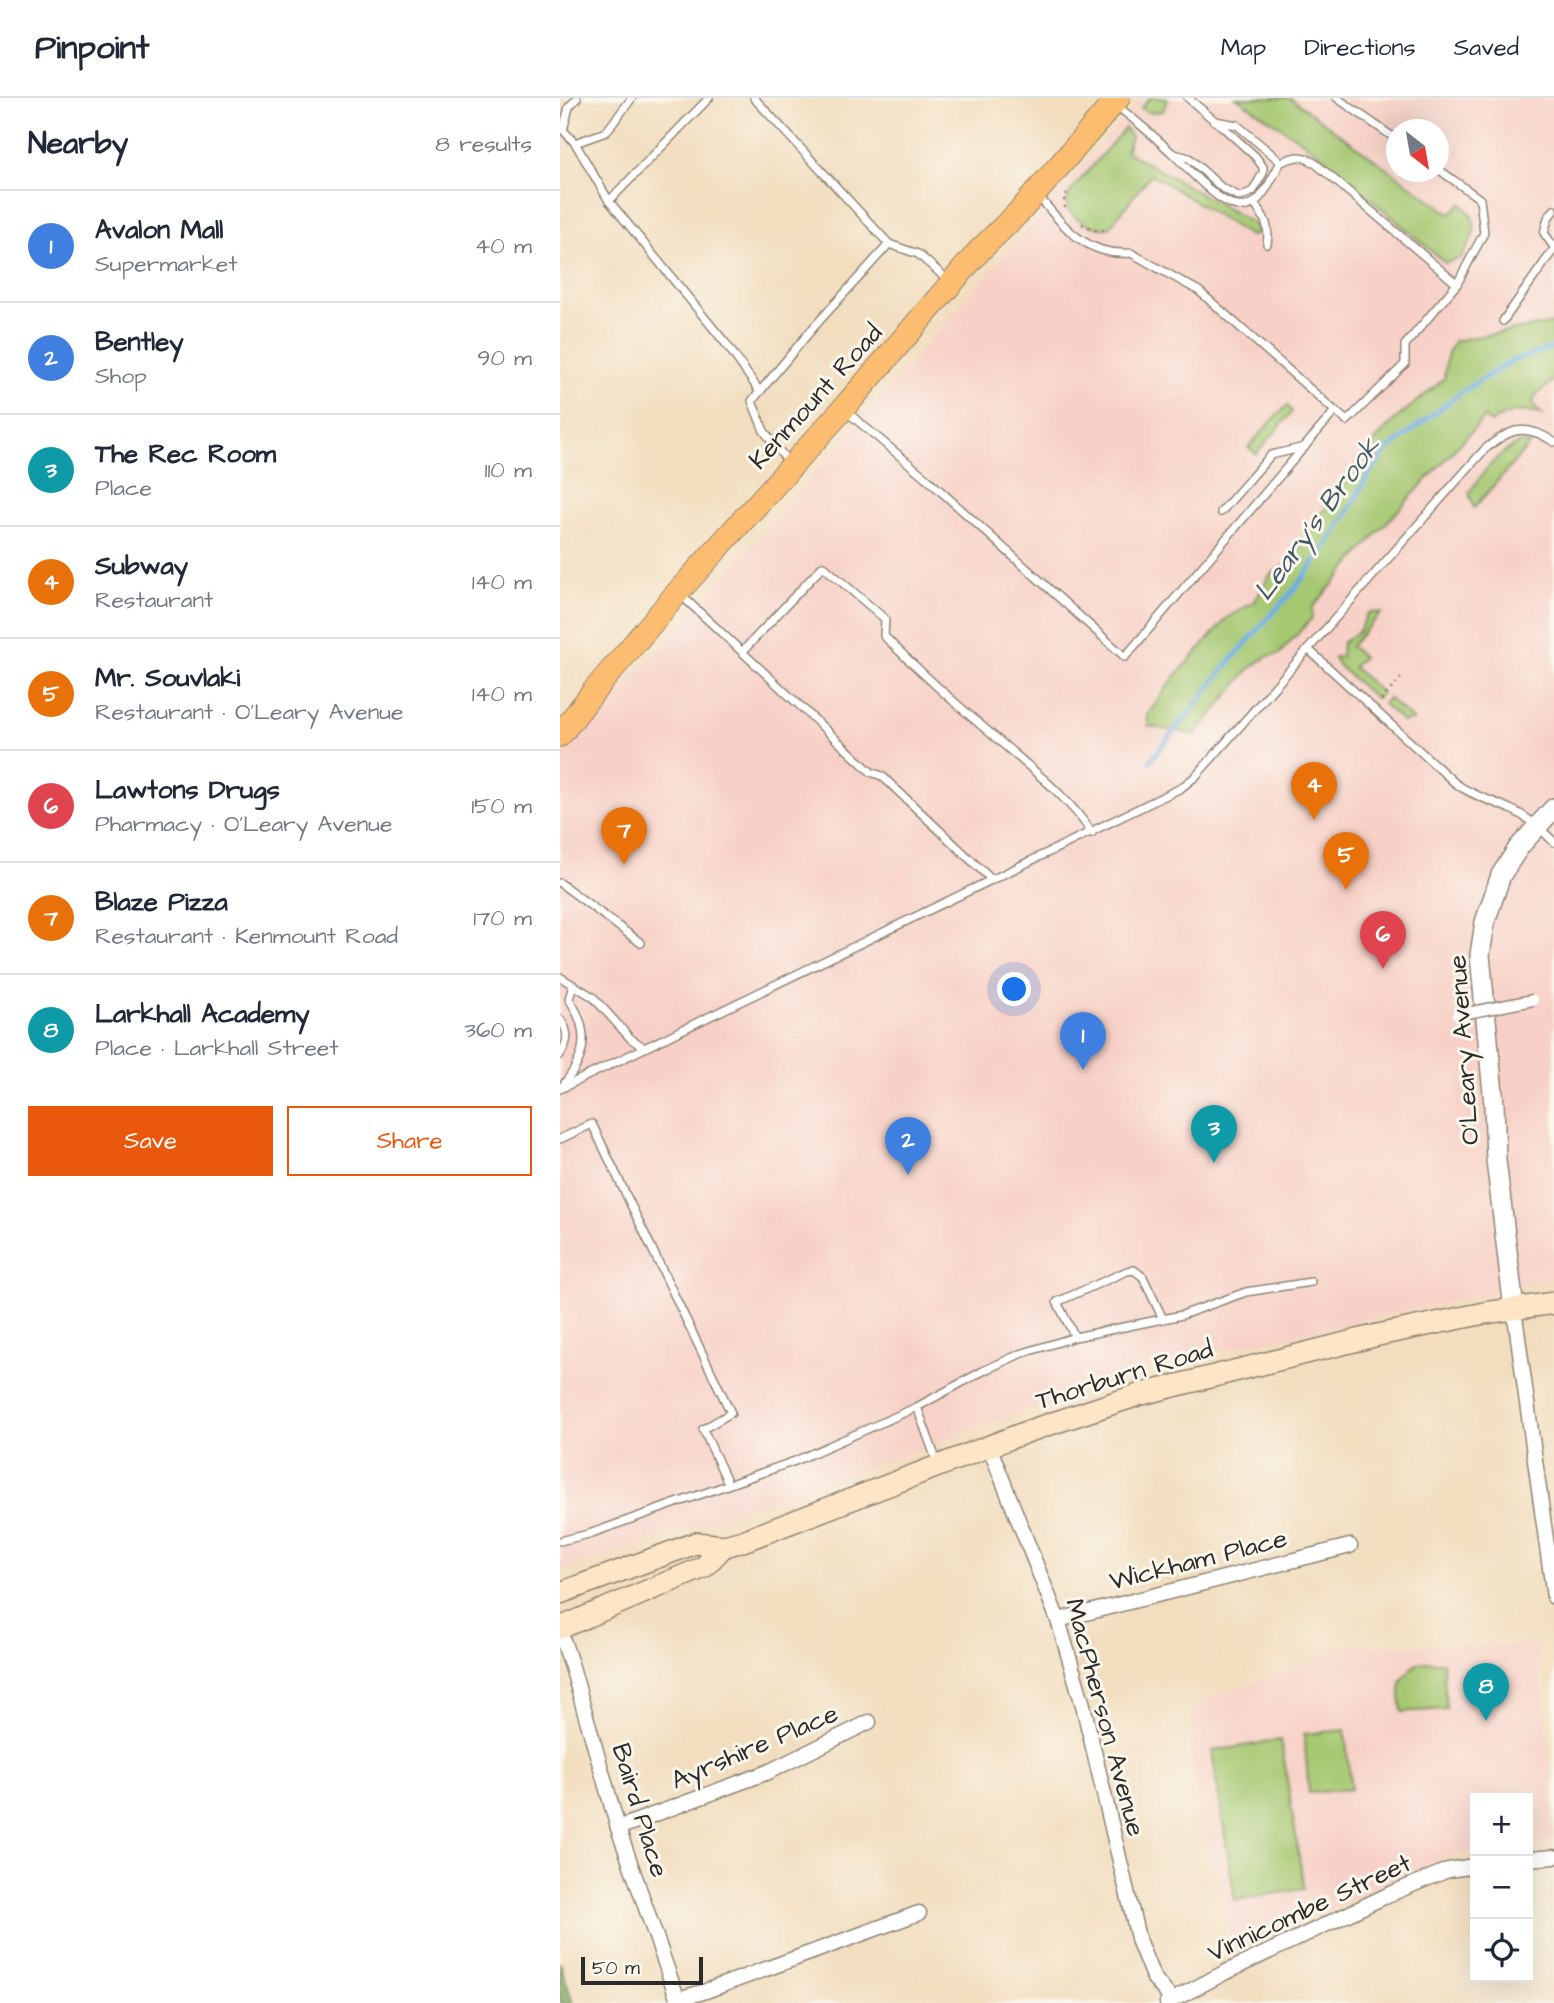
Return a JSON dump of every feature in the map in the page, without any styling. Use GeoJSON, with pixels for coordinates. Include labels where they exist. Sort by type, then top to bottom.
{"type":"FeatureCollection","features":[{"type":"Feature","properties":{"kind":"main road","name":"Kenmount Road"},"geometry":{"type":"LineString","coordinates":[[560,735],[678,592],[952,283],[1036,194],[1116,101]]}},
{"type":"Feature","properties":{"kind":"main road","name":"Thorburn Road"},"geometry":{"type":"LineString","coordinates":[[560,1593],[696,1543],[724,1546],[743,1541],[938,1465],[1089,1411],[1213,1375],[1378,1335],[1554,1303]]}},
{"type":"Feature","properties":{"kind":"main road","name":"Thorburn Road"},"geometry":{"type":"LineString","coordinates":[[560,1629],[704,1567],[724,1546]]}},
{"type":"Feature","properties":{"kind":"street","name":"O'Leary Avenue"},"geometry":{"type":"LineString","coordinates":[[1514,1309],[1496,1160],[1494,1104],[1480,955],[1485,922],[1502,875],[1519,847],[1554,808]]}},
{"type":"Feature","properties":{"kind":"street"},"geometry":{"type":"LineString","coordinates":[[1457,1015],[1533,1000]]}},
{"type":"Feature","properties":{"kind":"street"},"geometry":{"type":"LineString","coordinates":[[1514,1309],[1549,1522],[1554,1597]]}},
{"type":"Feature","properties":{"kind":"street","name":"MacPherson Avenue"},"geometry":{"type":"LineString","coordinates":[[989,1446],[1058,1620],[1083,1705],[1139,1942],[1153,1977],[1170,2002]]}},
{"type":"Feature","properties":{"kind":"street","name":"Wickham Place"},"geometry":{"type":"LineString","coordinates":[[1058,1620],[1350,1546]]}},
{"type":"Feature","properties":{"kind":"street","name":"Baird Place"},"geometry":{"type":"LineString","coordinates":[[560,1629],[618,1828],[678,2001]]}},
{"type":"Feature","properties":{"kind":"street","name":"Ayrshire Place"},"geometry":{"type":"LineString","coordinates":[[618,1828],[768,1772],[869,1722]]}},
{"type":"Feature","properties":{"kind":"street"},"geometry":{"type":"LineString","coordinates":[[1533,1859],[1554,1857]]}},
{"type":"Feature","properties":{"kind":"street","name":"Vinnicombe Street"},"geometry":{"type":"LineString","coordinates":[[1170,2002],[1224,1973],[1390,1894],[1448,1870],[1470,1867]]}},
{"type":"Feature","properties":{"kind":"street"},"geometry":{"type":"LineString","coordinates":[[678,2001],[919,1913]]}},
{"type":"Feature","properties":{"kind":"lane"},"geometry":{"type":"LineString","coordinates":[[577,98],[569,107],[563,130],[575,143],[609,201],[727,345],[760,392]]}},
{"type":"Feature","properties":{"kind":"lane"},"geometry":{"type":"LineString","coordinates":[[575,143],[606,132],[632,98]]}},
{"type":"Feature","properties":{"kind":"lane"},"geometry":{"type":"LineString","coordinates":[[609,201],[709,98]]}},
{"type":"Feature","properties":{"kind":"lane"},"geometry":{"type":"LineString","coordinates":[[754,98],[889,244],[918,254],[952,283]]}},
{"type":"Feature","properties":{"kind":"lane"},"geometry":{"type":"LineString","coordinates":[[1174,154],[1189,158],[1222,188],[1235,196],[1245,196],[1253,191],[1263,173],[1260,162],[1188,98]]}},
{"type":"Feature","properties":{"kind":"lane"},"geometry":{"type":"LineString","coordinates":[[1337,98],[1386,132]]}},
{"type":"Feature","properties":{"kind":"lane"},"geometry":{"type":"LineString","coordinates":[[1116,101],[1174,154],[1198,181],[1229,203],[1242,207],[1253,203],[1281,162],[1299,156],[1306,157],[1457,284]]}},
{"type":"Feature","properties":{"kind":"lane"},"geometry":{"type":"LineString","coordinates":[[1215,121],[1237,125],[1281,162]]}},
{"type":"Feature","properties":{"kind":"lane"},"geometry":{"type":"LineString","coordinates":[[1036,194],[1080,242],[1121,254],[1131,253],[1199,291],[1346,421],[1405,363],[1405,345],[1457,284],[1484,233],[1480,200],[1449,177]]}},
{"type":"Feature","properties":{"kind":"lane"},"geometry":{"type":"LineString","coordinates":[[1253,203],[1263,214],[1269,229],[1267,244]]}},
{"type":"Feature","properties":{"kind":"lane"},"geometry":{"type":"LineString","coordinates":[[1503,321],[1554,248],[1544,233],[1548,218],[1554,210]]}},
{"type":"Feature","properties":{"kind":"lane"},"geometry":{"type":"LineString","coordinates":[[790,465],[764,431],[752,401],[889,244]]}},
{"type":"Feature","properties":{"kind":"lane"},"geometry":{"type":"LineString","coordinates":[[843,409],[925,477],[1125,657],[1335,411]]}},
{"type":"Feature","properties":{"kind":"lane"},"geometry":{"type":"LineString","coordinates":[[560,1088],[1181,788],[1196,776],[1484,450],[1508,432],[1521,429],[1532,430],[1554,442]]}},
{"type":"Feature","properties":{"kind":"lane"},"geometry":{"type":"LineString","coordinates":[[1221,512],[1272,455],[1305,447]]}},
{"type":"Feature","properties":{"kind":"lane"},"geometry":{"type":"LineString","coordinates":[[742,652],[823,566],[885,619],[884,636],[951,701],[1041,777],[1079,814],[1092,833]]}},
{"type":"Feature","properties":{"kind":"lane"},"geometry":{"type":"LineString","coordinates":[[678,592],[871,772],[881,776],[992,880]]}},
{"type":"Feature","properties":{"kind":"lane"},"geometry":{"type":"LineString","coordinates":[[1308,649],[1465,791],[1513,810],[1538,825],[1554,842]]}},
{"type":"Feature","properties":{"kind":"lane"},"geometry":{"type":"LineString","coordinates":[[560,883],[641,943]]}},
{"type":"Feature","properties":{"kind":"lane"},"geometry":{"type":"LineString","coordinates":[[560,977],[593,997],[630,1038],[643,1047]]}},
{"type":"Feature","properties":{"kind":"lane"},"geometry":{"type":"LineString","coordinates":[[560,1088],[577,1069],[582,1050],[583,1034],[579,1014],[569,999],[573,985]]}},
{"type":"Feature","properties":{"kind":"lane"},"geometry":{"type":"LineString","coordinates":[[560,1019],[566,1028],[568,1042],[560,1055]]}},
{"type":"Feature","properties":{"kind":"lane"},"geometry":{"type":"LineString","coordinates":[[560,1139],[592,1124],[731,1413],[702,1429],[728,1483]]}},
{"type":"Feature","properties":{"kind":"lane"},"geometry":{"type":"LineString","coordinates":[[1075,1337],[1057,1302],[1127,1271],[1134,1270],[1143,1277],[1163,1318]]}},
{"type":"Feature","properties":{"kind":"lane"},"geometry":{"type":"LineString","coordinates":[[560,1541],[589,1534],[795,1461],[917,1407],[1020,1354],[1075,1337],[1181,1315],[1246,1292],[1311,1282]]}},
{"type":"Feature","properties":{"kind":"lane"},"geometry":{"type":"LineString","coordinates":[[917,1407],[938,1465]]}},
{"type":"Feature","properties":{"kind":"path"},"geometry":{"type":"LineString","coordinates":[[1067,193],[1064,205],[1067,212]]}},
{"type":"Feature","properties":{"kind":"path"},"geometry":{"type":"LineString","coordinates":[[1075,220],[1087,228],[1105,230]]}},
{"type":"Feature","properties":{"kind":"path"},"geometry":{"type":"LineString","coordinates":[[1385,696],[1401,678]]}},
{"type":"Feature","properties":{"kind":"shaded area"},"geometry":{"type":"Polygon","coordinates":[[[1141,98],[1554,98],[1554,1277],[1469,1298],[1195,1356],[1081,1390],[833,1480],[560,1570],[560,761],[580,735],[705,599],[1141,98]]]}},
{"type":"Feature","properties":{"kind":"shaded area"},"geometry":{"type":"Polygon","coordinates":[[[1537,1644],[1549,1742],[1552,1841],[1533,1843],[1533,1793],[1470,1793],[1470,1852],[1451,1854],[1234,1954],[1202,1825],[1190,1751],[1194,1705],[1350,1647],[1537,1644]]]}},
{"type":"Feature","properties":{"kind":"green space"},"geometry":{"type":"Polygon","coordinates":[[[1150,98],[1168,98],[1163,111],[1150,113],[1141,108],[1150,98]]]}},
{"type":"Feature","properties":{"kind":"green space"},"geometry":{"type":"Polygon","coordinates":[[[1237,98],[1290,98],[1386,168],[1386,182],[1406,182],[1450,214],[1461,203],[1472,217],[1474,230],[1461,258],[1445,263],[1312,148],[1237,98]]]}},
{"type":"Feature","properties":{"kind":"green space"},"geometry":{"type":"Polygon","coordinates":[[[1125,128],[1131,137],[1126,151],[1254,224],[1258,231],[1255,235],[1250,236],[1151,174],[1109,228],[1096,227],[1078,219],[1066,204],[1070,192],[1125,128]]]}},
{"type":"Feature","properties":{"kind":"green space"},"geometry":{"type":"Polygon","coordinates":[[[1554,323],[1554,380],[1536,395],[1533,403],[1537,410],[1545,415],[1517,412],[1504,415],[1491,423],[1484,418],[1312,608],[1312,618],[1279,654],[1266,657],[1248,670],[1195,735],[1148,726],[1148,714],[1174,678],[1227,618],[1255,601],[1270,575],[1292,560],[1315,520],[1342,489],[1358,461],[1391,423],[1444,379],[1447,356],[1454,341],[1554,323]]]}},
{"type":"Feature","properties":{"kind":"green space"},"geometry":{"type":"Polygon","coordinates":[[[1288,406],[1292,412],[1256,454],[1248,447],[1288,406]]]}},
{"type":"Feature","properties":{"kind":"green space"},"geometry":{"type":"Polygon","coordinates":[[[1520,443],[1530,444],[1474,508],[1469,493],[1474,485],[1497,458],[1520,443]]]}},
{"type":"Feature","properties":{"kind":"green space"},"geometry":{"type":"Polygon","coordinates":[[[1370,612],[1381,613],[1351,646],[1363,657],[1353,667],[1382,693],[1376,699],[1340,667],[1333,657],[1341,657],[1342,643],[1359,631],[1370,612]]]}},
{"type":"Feature","properties":{"kind":"green space"},"geometry":{"type":"Polygon","coordinates":[[[1388,698],[1413,720],[1403,722],[1383,704],[1388,698]]]}},
{"type":"Feature","properties":{"kind":"green space"},"geometry":{"type":"Polygon","coordinates":[[[1420,1662],[1443,1662],[1446,1709],[1402,1712],[1401,1683],[1407,1673],[1420,1662]]]}},
{"type":"Feature","properties":{"kind":"green space"},"geometry":{"type":"Polygon","coordinates":[[[1345,1730],[1351,1789],[1309,1793],[1304,1734],[1345,1730]]]}},
{"type":"Feature","properties":{"kind":"green space"},"geometry":{"type":"Polygon","coordinates":[[[1281,1740],[1304,1889],[1235,1900],[1212,1751],[1281,1740]]]}},
{"type":"Feature","properties":{"kind":"green space"},"geometry":{"type":"Polygon","coordinates":[[[560,1962],[573,2003],[560,2003],[560,1962]]]}},
{"type":"Feature","properties":{"kind":"waterway","name":"Leary's Brook"},"geometry":{"type":"LineString","coordinates":[[1150,761],[1231,660],[1297,586],[1325,548],[1367,477],[1387,450],[1463,391],[1512,361],[1554,347]]}},
{"type":"Feature","properties":{"kind":"place","name":"Subway"},"geometry":{"type":"Point","coordinates":[1314,820]}},
{"type":"Feature","properties":{"kind":"place","name":"Blaze Pizza"},"geometry":{"type":"Point","coordinates":[624,865]}},
{"type":"Feature","properties":{"kind":"place","name":"Mr. Souvlaki"},"geometry":{"type":"Point","coordinates":[1346,890]}},
{"type":"Feature","properties":{"kind":"place","name":"Lawtons Drugs"},"geometry":{"type":"Point","coordinates":[1383,969]}},
{"type":"Feature","properties":{"kind":"place","name":"Avalon Mall"},"geometry":{"type":"Point","coordinates":[1083,1070]}},
{"type":"Feature","properties":{"kind":"place","name":"The Rec Room"},"geometry":{"type":"Point","coordinates":[1214,1163]}},
{"type":"Feature","properties":{"kind":"place","name":"Bentley"},"geometry":{"type":"Point","coordinates":[908,1175]}},
{"type":"Feature","properties":{"kind":"place","name":"Larkhall Academy"},"geometry":{"type":"Point","coordinates":[1486,1721]}}]}
